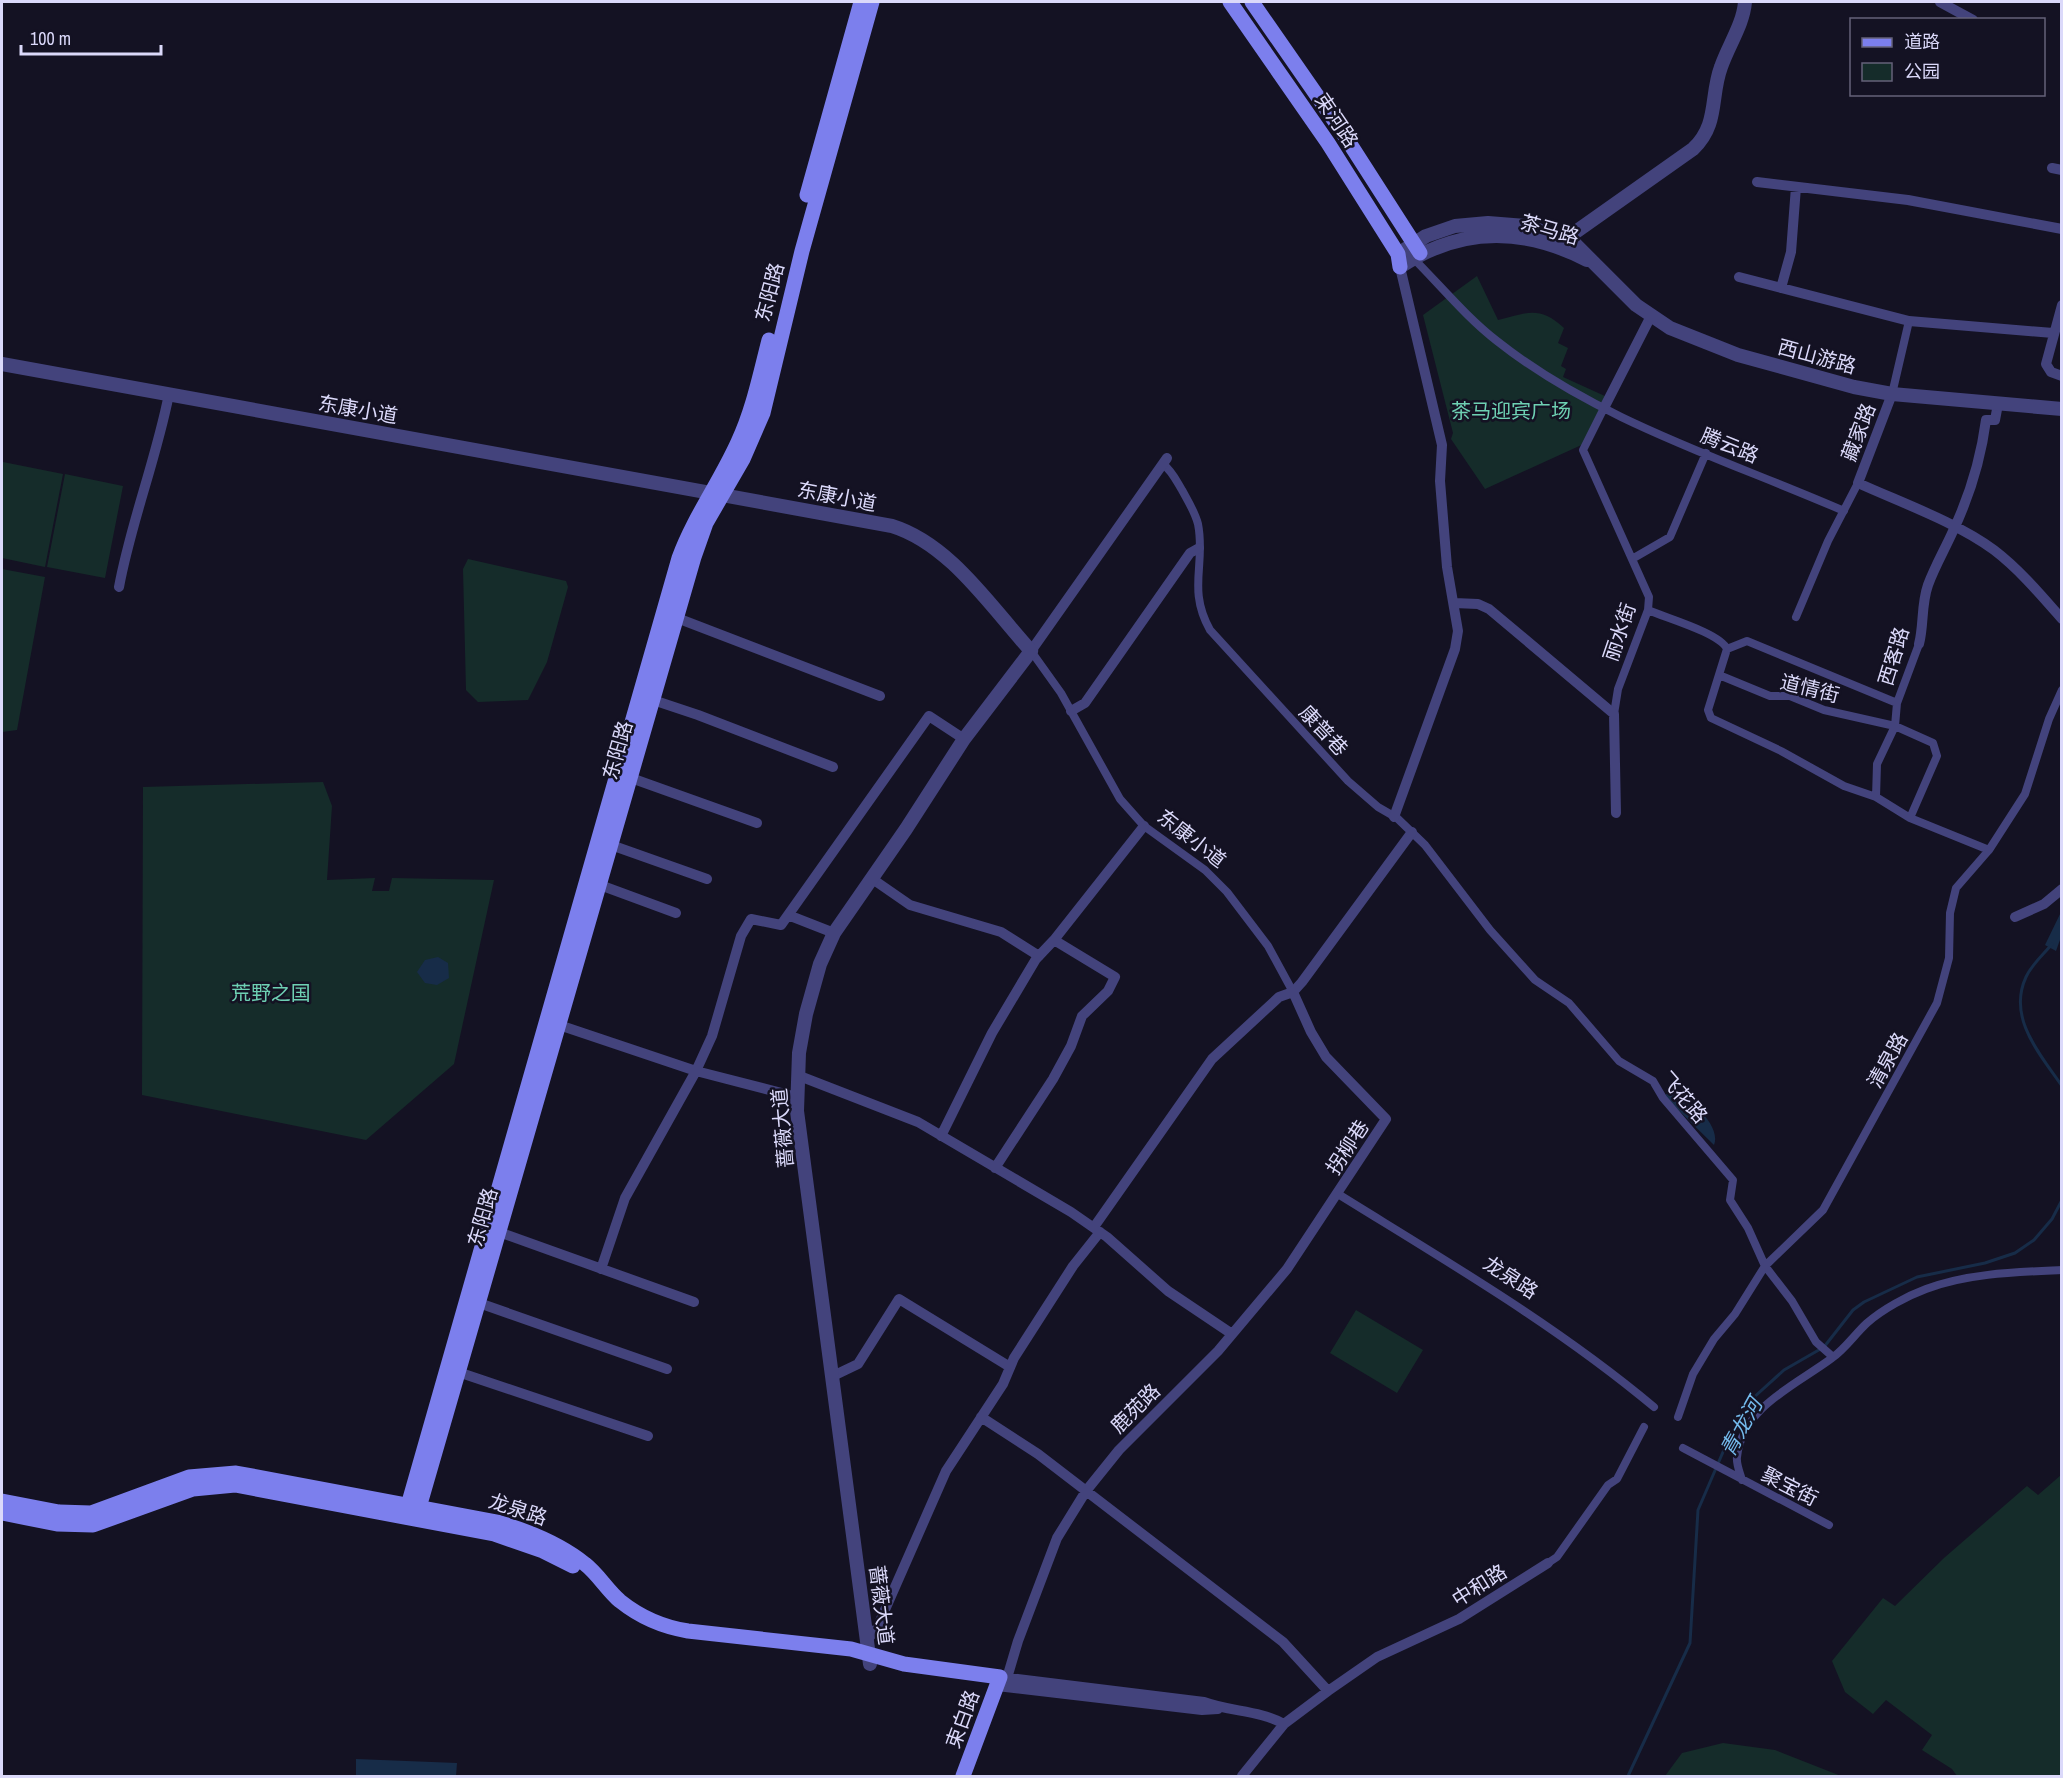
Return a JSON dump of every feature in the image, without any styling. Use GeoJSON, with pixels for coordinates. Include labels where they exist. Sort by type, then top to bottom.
{"type":"FeatureCollection","features":[{"type":"Feature","properties":{"kind":"main road","name":"东阳路"},"geometry":{"type":"LineString","coordinates":[[412,1511],[479,1303],[699,540],[751,410],[826,121],[861,2]]}},
{"type":"Feature","properties":{"kind":"main road","name":"东阳路"},"geometry":{"type":"LineString","coordinates":[[412,1511],[679,558],[692,528],[743,459],[763,413],[802,251],[872,2]]}},
{"type":"Feature","properties":{"kind":"main road","name":"束河路"},"geometry":{"type":"LineString","coordinates":[[1230,2],[1328,143],[1399,260]]}},
{"type":"Feature","properties":{"kind":"main road","name":"束河路"},"geometry":{"type":"LineString","coordinates":[[1252,2],[1343,133],[1415,252]]}},
{"type":"Feature","properties":{"kind":"main road","name":"龙泉路"},"geometry":{"type":"LineString","coordinates":[[2,1501],[59,1512],[91,1513],[189,1477],[223,1473],[261,1477],[412,1511],[494,1534],[555,1556],[586,1577],[614,1607],[644,1627],[662,1635],[686,1640],[849,1658],[869,1653],[904,1664],[1001,1680]]}},
{"type":"Feature","properties":{"kind":"main road","name":"龙泉路"},"geometry":{"type":"LineString","coordinates":[[2,1514],[57,1524],[93,1526],[193,1489],[224,1485],[412,1511]]}},
{"type":"Feature","properties":{"kind":"main road","name":"束白路"},"geometry":{"type":"LineString","coordinates":[[963,1776],[1001,1680]]}},
{"type":"Feature","properties":{"kind":"street"},"geometry":{"type":"LineString","coordinates":[[1567,238],[1703,139],[1712,121],[1720,69],[1744,15],[1745,2]]}},
{"type":"Feature","properties":{"kind":"street"},"geometry":{"type":"LineString","coordinates":[[1940,2],[1969,18]]}},
{"type":"Feature","properties":{"kind":"street"},"geometry":{"type":"LineString","coordinates":[[1757,182],[1908,200],[2061,229]]}},
{"type":"Feature","properties":{"kind":"street"},"geometry":{"type":"LineString","coordinates":[[1781,288],[1791,252],[1796,187]]}},
{"type":"Feature","properties":{"kind":"street","name":"茶马路"},"geometry":{"type":"LineString","coordinates":[[1415,252],[1436,231],[1479,223],[1527,226],[1567,238],[1591,262]]}},
{"type":"Feature","properties":{"kind":"street","name":"茶马路"},"geometry":{"type":"LineString","coordinates":[[1399,260],[1415,252],[1458,239],[1494,236],[1539,243],[1574,253],[1591,262]]}},
{"type":"Feature","properties":{"kind":"street","name":"腾云路"},"geometry":{"type":"LineString","coordinates":[[1415,252],[1496,340],[1559,385],[1604,408],[1844,511]]}},
{"type":"Feature","properties":{"kind":"street"},"geometry":{"type":"LineString","coordinates":[[1394,817],[1455,650],[1458,631],[1447,567],[1440,481],[1443,446],[1399,260]]}},
{"type":"Feature","properties":{"kind":"street","name":"西山游路"},"geometry":{"type":"LineString","coordinates":[[1591,262],[1651,316],[1684,335],[1738,355],[1854,387],[1892,394],[2061,409]]}},
{"type":"Feature","properties":{"kind":"street"},"geometry":{"type":"LineString","coordinates":[[1739,277],[1909,321],[2054,333]]}},
{"type":"Feature","properties":{"kind":"street"},"geometry":{"type":"LineString","coordinates":[[2061,305],[2046,364],[2050,372],[2061,376]]}},
{"type":"Feature","properties":{"kind":"street"},"geometry":{"type":"LineString","coordinates":[[1604,408],[1651,316]]}},
{"type":"Feature","properties":{"kind":"street"},"geometry":{"type":"LineString","coordinates":[[1892,394],[1909,321]]}},
{"type":"Feature","properties":{"kind":"street","name":"东康小道"},"geometry":{"type":"LineString","coordinates":[[2,364],[717,493],[891,526],[916,535],[943,553],[1030,651],[1071,711],[1114,790],[1144,826],[1204,870],[1227,892],[1268,946],[1326,1057],[1386,1119]]}},
{"type":"Feature","properties":{"kind":"street"},"geometry":{"type":"LineString","coordinates":[[119,587],[126,548],[163,427],[169,394]]}},
{"type":"Feature","properties":{"kind":"street","name":"藏家路"},"geometry":{"type":"LineString","coordinates":[[1858,483],[1892,394]]}},
{"type":"Feature","properties":{"kind":"street","name":"西客路"},"geometry":{"type":"LineString","coordinates":[[1876,797],[1877,764],[1895,726],[1897,703],[1919,644],[1925,593],[1955,528],[1976,472],[1986,420],[1995,420],[1998,404]]}},
{"type":"Feature","properties":{"kind":"street","name":"丽水街"},"geometry":{"type":"LineString","coordinates":[[1604,408],[1583,450],[1649,597],[1648,610],[1618,689],[1614,714],[1616,813]]}},
{"type":"Feature","properties":{"kind":"street"},"geometry":{"type":"LineString","coordinates":[[1632,559],[1670,537],[1706,453]]}},
{"type":"Feature","properties":{"kind":"street"},"geometry":{"type":"LineString","coordinates":[[1030,651],[1165,461]]}},
{"type":"Feature","properties":{"kind":"street","name":"康普巷"},"geometry":{"type":"LineString","coordinates":[[1165,461],[1195,515],[1199,548],[1197,594],[1202,615],[1210,630],[1348,781],[1412,832],[1490,930],[1535,980]]}},
{"type":"Feature","properties":{"kind":"street"},"geometry":{"type":"LineString","coordinates":[[1796,617],[1858,483],[1980,541],[2003,557],[2061,619]]}},
{"type":"Feature","properties":{"kind":"street"},"geometry":{"type":"LineString","coordinates":[[1071,711],[1085,703],[1190,553],[1199,548]]}},
{"type":"Feature","properties":{"kind":"street"},"geometry":{"type":"LineString","coordinates":[[1454,603],[1478,604],[1489,609],[1521,634],[1578,687],[1614,714]]}},
{"type":"Feature","properties":{"kind":"street"},"geometry":{"type":"LineString","coordinates":[[1648,610],[1719,639],[1727,649]]}},
{"type":"Feature","properties":{"kind":"street"},"geometry":{"type":"LineString","coordinates":[[677,618],[880,696]]}},
{"type":"Feature","properties":{"kind":"street"},"geometry":{"type":"LineString","coordinates":[[1727,649],[1747,641],[1897,703]]}},
{"type":"Feature","properties":{"kind":"street"},"geometry":{"type":"LineString","coordinates":[[1727,649],[1708,710],[1711,718],[1781,751],[1844,786],[1876,797],[1910,818],[1989,850]]}},
{"type":"Feature","properties":{"kind":"street","name":"蔷薇大道"},"geometry":{"type":"LineString","coordinates":[[869,1653],[797,1097],[797,1075],[810,998],[834,933],[964,740],[1030,651]]}},
{"type":"Feature","properties":{"kind":"street","name":"道情街"},"geometry":{"type":"LineString","coordinates":[[1719,675],[1770,696],[1790,696],[1824,710],[1895,726],[1930,741],[1937,749],[1938,756],[1910,818]]}},
{"type":"Feature","properties":{"kind":"street","name":"清泉路"},"geometry":{"type":"LineString","coordinates":[[1678,1417],[1693,1374],[1714,1339],[1734,1314],[1765,1266],[1823,1210],[1937,1003],[1949,958],[1950,913],[1956,888],[1974,871],[2025,794],[2049,719],[2061,690]]}},
{"type":"Feature","properties":{"kind":"street"},"geometry":{"type":"LineString","coordinates":[[653,700],[833,767]]}},
{"type":"Feature","properties":{"kind":"street"},"geometry":{"type":"LineString","coordinates":[[601,1269],[625,1198],[696,1071],[712,1036],[741,936],[751,919],[781,925],[929,716],[964,740]]}},
{"type":"Feature","properties":{"kind":"street"},"geometry":{"type":"LineString","coordinates":[[631,778],[757,823]]}},
{"type":"Feature","properties":{"kind":"street"},"geometry":{"type":"LineString","coordinates":[[941,1136],[992,1033],[1039,956],[1144,826]]}},
{"type":"Feature","properties":{"kind":"street"},"geometry":{"type":"LineString","coordinates":[[869,1653],[946,1471],[1003,1384],[1010,1367],[1073,1266],[1212,1059],[1279,998],[1293,992],[1330,947],[1412,832]]}},
{"type":"Feature","properties":{"kind":"street"},"geometry":{"type":"LineString","coordinates":[[611,845],[707,879]]}},
{"type":"Feature","properties":{"kind":"street"},"geometry":{"type":"LineString","coordinates":[[871,878],[910,905],[1001,932],[1039,956]]}},
{"type":"Feature","properties":{"kind":"street"},"geometry":{"type":"LineString","coordinates":[[600,885],[676,914]]}},
{"type":"Feature","properties":{"kind":"street"},"geometry":{"type":"LineString","coordinates":[[2015,917],[2044,904],[2061,888]]}},
{"type":"Feature","properties":{"kind":"street"},"geometry":{"type":"LineString","coordinates":[[788,915],[834,933]]}},
{"type":"Feature","properties":{"kind":"street"},"geometry":{"type":"LineString","coordinates":[[995,1168],[1053,1080],[1071,1046],[1082,1016],[1108,991],[1115,977],[1054,940]]}},
{"type":"Feature","properties":{"kind":"street","name":"飞花路"},"geometry":{"type":"LineString","coordinates":[[1535,980],[1569,1003],[1619,1061],[1653,1081],[1664,1098],[1733,1180],[1730,1200],[1748,1228],[1765,1266],[1792,1301],[1816,1342],[1830,1355]]}},
{"type":"Feature","properties":{"kind":"street"},"geometry":{"type":"LineString","coordinates":[[559,1025],[696,1071],[797,1097]]}},
{"type":"Feature","properties":{"kind":"street"},"geometry":{"type":"LineString","coordinates":[[797,1075],[918,1122],[1097,1230],[1168,1291],[1232,1334]]}},
{"type":"Feature","properties":{"kind":"street","name":"拐柳巷"},"geometry":{"type":"LineString","coordinates":[[1338,1194],[1386,1119]]}},
{"type":"Feature","properties":{"kind":"street","name":"鹿苑路"},"geometry":{"type":"LineString","coordinates":[[1001,1680],[1057,1538],[1086,1491],[1119,1450],[1232,1334],[1287,1269],[1338,1194]]}},
{"type":"Feature","properties":{"kind":"street","name":"龙泉路"},"geometry":{"type":"LineString","coordinates":[[1338,1194],[1530,1314],[1607,1368],[1654,1407]]}},
{"type":"Feature","properties":{"kind":"street"},"geometry":{"type":"LineString","coordinates":[[499,1232],[694,1302]]}},
{"type":"Feature","properties":{"kind":"street"},"geometry":{"type":"LineString","coordinates":[[1739,1478],[1737,1459],[1745,1434],[1756,1416],[1779,1393],[1869,1322],[1926,1289],[1960,1280],[2061,1270]]}},
{"type":"Feature","properties":{"kind":"street"},"geometry":{"type":"LineString","coordinates":[[833,1376],[858,1364],[899,1299],[1010,1367]]}},
{"type":"Feature","properties":{"kind":"street"},"geometry":{"type":"LineString","coordinates":[[479,1303],[667,1369]]}},
{"type":"Feature","properties":{"kind":"street"},"geometry":{"type":"LineString","coordinates":[[458,1372],[648,1436]]}},
{"type":"Feature","properties":{"kind":"street"},"geometry":{"type":"LineString","coordinates":[[981,1417],[1038,1454],[1283,1642],[1328,1691]]}},
{"type":"Feature","properties":{"kind":"street","name":"中和路"},"geometry":{"type":"LineString","coordinates":[[1242,1776],[1284,1724],[1328,1691],[1377,1657],[1459,1619],[1557,1557],[1608,1485],[1617,1479],[1644,1427]]}},
{"type":"Feature","properties":{"kind":"street","name":"聚宝街"},"geometry":{"type":"LineString","coordinates":[[1683,1448],[1830,1525]]}},
{"type":"Feature","properties":{"kind":"street"},"geometry":{"type":"LineString","coordinates":[[1001,1680],[1202,1710],[1222,1708],[1268,1715],[1284,1724]]}},
{"type":"Feature","properties":{"kind":"green space","name":"茶马迎宾广场"},"geometry":{"type":"Polygon","coordinates":[[[1477,276],[1498,320],[1532,313],[1547,316],[1564,328],[1558,343],[1568,348],[1561,366],[1566,369],[1563,377],[1607,397],[1588,442],[1485,489],[1451,439],[1453,433],[1423,315],[1477,276]]]}},
{"type":"Feature","properties":{"kind":"green space"},"geometry":{"type":"Polygon","coordinates":[[[3,462],[63,474],[45,567],[2,558],[3,462]]]}},
{"type":"Feature","properties":{"kind":"green space"},"geometry":{"type":"Polygon","coordinates":[[[65,474],[123,486],[105,578],[47,567],[65,474]]]}},
{"type":"Feature","properties":{"kind":"green space"},"geometry":{"type":"Polygon","coordinates":[[[468,559],[566,581],[568,587],[547,662],[528,700],[478,702],[466,690],[463,569],[468,559]]]}},
{"type":"Feature","properties":{"kind":"green space"},"geometry":{"type":"Polygon","coordinates":[[[2,569],[45,577],[17,730],[2,732],[2,569]]]}},
{"type":"Feature","properties":{"kind":"green space","name":"荒野之国"},"geometry":{"type":"Polygon","coordinates":[[[323,782],[332,806],[327,880],[375,878],[372,891],[389,891],[392,878],[494,880],[454,1064],[366,1140],[142,1095],[143,787],[323,782]]]}},
{"type":"Feature","properties":{"kind":"green space"},"geometry":{"type":"Polygon","coordinates":[[[1356,1310],[1423,1350],[1397,1393],[1330,1353],[1356,1310]]]}},
{"type":"Feature","properties":{"kind":"green space"},"geometry":{"type":"Polygon","coordinates":[[[2061,1475],[2061,1776],[1957,1776],[1952,1769],[1922,1750],[1932,1735],[1886,1700],[1873,1714],[1845,1692],[1832,1661],[1883,1598],[1895,1606],[1944,1558],[2027,1486],[2038,1495],[2061,1475]]]}},
{"type":"Feature","properties":{"kind":"green space"},"geometry":{"type":"Polygon","coordinates":[[[1723,1743],[1775,1750],[1841,1776],[1665,1776],[1682,1753],[1723,1743]]]}},
{"type":"Feature","properties":{"kind":"water"},"geometry":{"type":"Polygon","coordinates":[[[2061,912],[2061,937],[2056,951],[2045,945],[2061,912]]]}},
{"type":"Feature","properties":{"kind":"water"},"geometry":{"type":"Polygon","coordinates":[[[438,957],[448,963],[449,978],[437,985],[425,983],[417,972],[425,960],[438,957]]]}},
{"type":"Feature","properties":{"kind":"water"},"geometry":{"type":"Polygon","coordinates":[[[1669,1092],[1685,1099],[1708,1120],[1715,1137],[1714,1145],[1664,1096],[1669,1092]]]}},
{"type":"Feature","properties":{"kind":"water"},"geometry":{"type":"Polygon","coordinates":[[[356,1759],[457,1763],[456,1776],[356,1776],[356,1759]]]}},
{"type":"Feature","properties":{"kind":"waterway","name":"青龙河"},"geometry":{"type":"LineString","coordinates":[[2052,944],[2028,972],[2021,992],[2021,1007],[2023,1021],[2029,1035],[2062,1086]]}},
{"type":"Feature","properties":{"kind":"waterway","name":"青龙河"},"geometry":{"type":"LineString","coordinates":[[1628,1776],[1690,1643],[1698,1510],[1726,1445],[1752,1399],[1784,1370],[1824,1347],[1853,1310],[1864,1302],[1917,1277],[1985,1263],[2015,1253],[2034,1240],[2052,1219],[2062,1200]]}}]}
